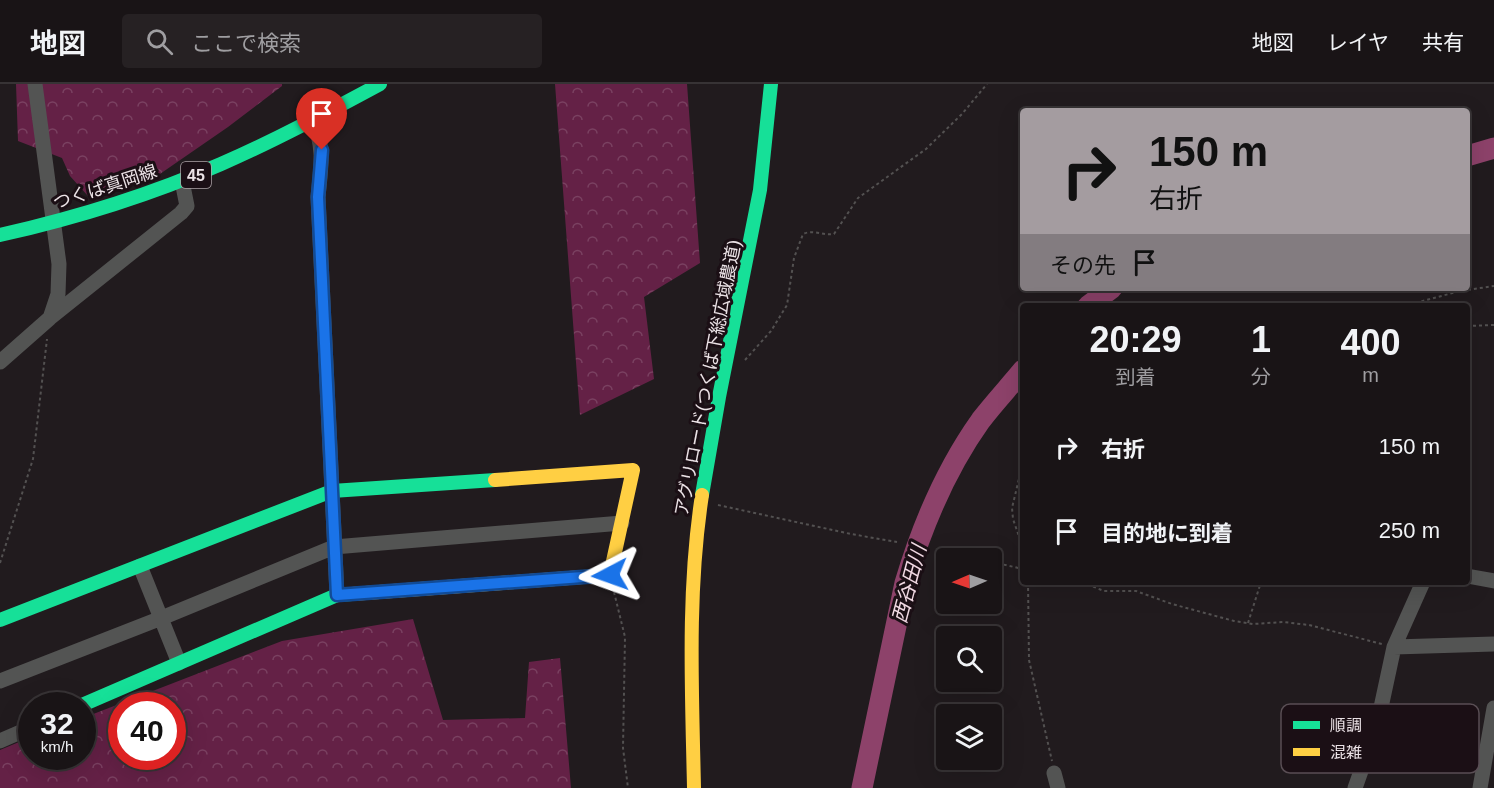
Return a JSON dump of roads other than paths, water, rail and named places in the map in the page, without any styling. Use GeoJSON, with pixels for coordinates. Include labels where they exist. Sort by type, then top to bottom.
{"type":"FeatureCollection","features":[{"type":"Feature","properties":{"kind":"street"},"geometry":{"type":"LineString","coordinates":[[35,84],[59,264],[58,294],[50,318]]}},
{"type":"Feature","properties":{"kind":"street","name":"つくば真岡線"},"geometry":{"type":"LineString","coordinates":[[0,236],[54,223],[182,181],[251,151],[380,84]]}},
{"type":"Feature","properties":{"kind":"street","name":"アグリロード(つくば下総広域農道)"},"geometry":{"type":"LineString","coordinates":[[694,788],[692,599],[695,548],[723,376],[757,217],[771,84]]}},
{"type":"Feature","properties":{"kind":"street"},"geometry":{"type":"LineString","coordinates":[[313,120],[322,150],[318,197],[337,595]]}},
{"type":"Feature","properties":{"kind":"street"},"geometry":{"type":"LineString","coordinates":[[0,362],[50,318],[181,213],[187,206],[182,181]]}},
{"type":"Feature","properties":{"kind":"street"},"geometry":{"type":"LineString","coordinates":[[0,620],[332,491],[633,470],[610,575],[337,595],[96,699]]}},
{"type":"Feature","properties":{"kind":"street"},"geometry":{"type":"LineString","coordinates":[[0,681],[334,547],[621,523]]}},
{"type":"Feature","properties":{"kind":"street"},"geometry":{"type":"LineString","coordinates":[[140,566],[179,663]]}},
{"type":"Feature","properties":{"kind":"street"},"geometry":{"type":"LineString","coordinates":[[1470,577],[1494,581]]}},
{"type":"Feature","properties":{"kind":"street"},"geometry":{"type":"LineString","coordinates":[[1382,704],[1394,647],[1422,585]]}},
{"type":"Feature","properties":{"kind":"street"},"geometry":{"type":"LineString","coordinates":[[1394,647],[1494,644]]}},
{"type":"Feature","properties":{"kind":"street"},"geometry":{"type":"LineString","coordinates":[[1480,788],[1494,708]]}},
{"type":"Feature","properties":{"kind":"street"},"geometry":{"type":"LineString","coordinates":[[0,741],[18,733]]}},
{"type":"Feature","properties":{"kind":"street"},"geometry":{"type":"LineString","coordinates":[[1054,773],[1058,788]]}},
{"type":"Feature","properties":{"kind":"street"},"geometry":{"type":"LineString","coordinates":[[1355,788],[1360,773]]}},
{"type":"Feature","properties":{"kind":"waterway","name":"西谷田川"},"geometry":{"type":"LineString","coordinates":[[1470,155],[1494,148]]}},
{"type":"Feature","properties":{"kind":"waterway","name":"西谷田川"},"geometry":{"type":"LineString","coordinates":[[1092,303],[1108,291]]}},
{"type":"Feature","properties":{"kind":"waterway","name":"西谷田川"},"geometry":{"type":"LineString","coordinates":[[862,788],[905,583],[919,540],[946,478],[968,439],[1020,374]]}}]}
